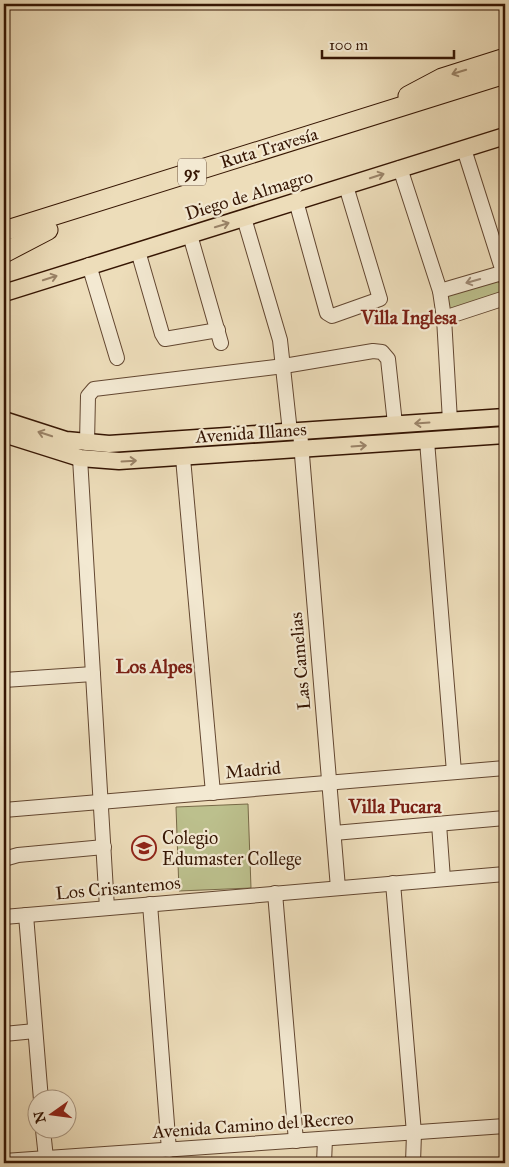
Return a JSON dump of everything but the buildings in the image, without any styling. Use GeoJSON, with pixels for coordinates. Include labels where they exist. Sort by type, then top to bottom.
{"type":"FeatureCollection","features":[{"type":"Feature","properties":{"kind":"highway"},"geometry":{"type":"LineString","coordinates":[[379,113],[442,78],[505,58]]}},
{"type":"Feature","properties":{"kind":"highway","name":"Ruta Travesía"},"geometry":{"type":"LineString","coordinates":[[4,231],[505,74]]}},
{"type":"Feature","properties":{"kind":"highway","name":"Ruta Travesía"},"geometry":{"type":"LineString","coordinates":[[4,244],[505,87]]}},
{"type":"Feature","properties":{"kind":"highway"},"geometry":{"type":"LineString","coordinates":[[4,253],[48,230]]}},
{"type":"Feature","properties":{"kind":"main road","name":"Diego de Almagro"},"geometry":{"type":"LineString","coordinates":[[4,292],[505,136]]}},
{"type":"Feature","properties":{"kind":"main road","name":"Avenida Illanes"},"geometry":{"type":"LineString","coordinates":[[4,420],[66,440],[83,450],[295,431],[505,417]]}},
{"type":"Feature","properties":{"kind":"main road","name":"Avenida Illanes"},"geometry":{"type":"LineString","coordinates":[[4,434],[83,450],[119,462],[505,435]]}},
{"type":"Feature","properties":{"kind":"street"},"geometry":{"type":"LineString","coordinates":[[440,291],[505,274],[464,150]]}},
{"type":"Feature","properties":{"kind":"street"},"geometry":{"type":"LineString","coordinates":[[400,168],[440,291],[444,318],[450,421]]}},
{"type":"Feature","properties":{"kind":"street"},"geometry":{"type":"LineString","coordinates":[[296,201],[327,313],[332,316],[380,299],[346,186]]}},
{"type":"Feature","properties":{"kind":"street","name":"Las Camelias"},"geometry":{"type":"LineString","coordinates":[[244,218],[280,340],[295,431],[302,450],[338,888]]}},
{"type":"Feature","properties":{"kind":"street"},"geometry":{"type":"LineString","coordinates":[[138,251],[162,334],[166,339],[219,336],[190,235]]}},
{"type":"Feature","properties":{"kind":"street"},"geometry":{"type":"LineString","coordinates":[[89,265],[117,358]]}},
{"type":"Feature","properties":{"kind":"street"},"geometry":{"type":"LineString","coordinates":[[444,318],[505,298]]}},
{"type":"Feature","properties":{"kind":"street"},"geometry":{"type":"LineString","coordinates":[[107,908],[93,674],[83,450],[88,396],[94,389],[284,366],[373,351],[382,352],[388,359],[395,424]]}},
{"type":"Feature","properties":{"kind":"street"},"geometry":{"type":"LineString","coordinates":[[427,441],[454,772]]}},
{"type":"Feature","properties":{"kind":"street"},"geometry":{"type":"LineString","coordinates":[[183,458],[212,793]]}},
{"type":"Feature","properties":{"kind":"street"},"geometry":{"type":"LineString","coordinates":[[4,680],[93,674]]}},
{"type":"Feature","properties":{"kind":"street","name":"Madrid"},"geometry":{"type":"LineString","coordinates":[[4,810],[505,768]]}},
{"type":"Feature","properties":{"kind":"street"},"geometry":{"type":"LineString","coordinates":[[334,833],[505,818]]}},
{"type":"Feature","properties":{"kind":"street"},"geometry":{"type":"LineString","coordinates":[[439,824],[444,879]]}},
{"type":"Feature","properties":{"kind":"street"},"geometry":{"type":"LineString","coordinates":[[4,859],[18,854],[104,847]]}},
{"type":"Feature","properties":{"kind":"street","name":"Los Crisantemos"},"geometry":{"type":"LineString","coordinates":[[4,917],[505,874]]}},
{"type":"Feature","properties":{"kind":"street"},"geometry":{"type":"LineString","coordinates":[[393,883],[414,1133],[413,1163]]}},
{"type":"Feature","properties":{"kind":"street"},"geometry":{"type":"LineString","coordinates":[[275,893],[296,1141]]}},
{"type":"Feature","properties":{"kind":"street"},"geometry":{"type":"LineString","coordinates":[[150,904],[169,1150]]}},
{"type":"Feature","properties":{"kind":"street"},"geometry":{"type":"LineString","coordinates":[[26,915],[40,1090]]}},
{"type":"Feature","properties":{"kind":"street"},"geometry":{"type":"LineString","coordinates":[[4,1034],[35,1032]]}},
{"type":"Feature","properties":{"kind":"street","name":"Avenida Camino del Recreo"},"geometry":{"type":"LineString","coordinates":[[4,1161],[505,1126]]}},
{"type":"Feature","properties":{"kind":"street"},"geometry":{"type":"LineString","coordinates":[[324,1163],[325,1139]]}},
{"type":"Feature","properties":{"kind":"street"},"geometry":{"type":"LineString","coordinates":[[44,1140],[46,1158]]}},
{"type":"Feature","properties":{"kind":"green space"},"geometry":{"type":"Polygon","coordinates":[[[505,274],[505,296],[446,315],[442,292],[505,274]]]}},
{"type":"Feature","properties":{"kind":"green space"},"geometry":{"type":"Polygon","coordinates":[[[248,804],[251,888],[179,891],[176,807],[248,804]]]}},
{"type":"Feature","properties":{"kind":"place","name":"Colegio Edumaster College"},"geometry":{"type":"Point","coordinates":[144,848]}},
{"type":"Feature","properties":{"kind":"district","name":"Villa Inglesa"},"geometry":{"type":"Point","coordinates":[409,317]}},
{"type":"Feature","properties":{"kind":"district","name":"Los Alpes"},"geometry":{"type":"Point","coordinates":[154,666]}},
{"type":"Feature","properties":{"kind":"district","name":"Villa Pucara"},"geometry":{"type":"Point","coordinates":[395,806]}}]}
